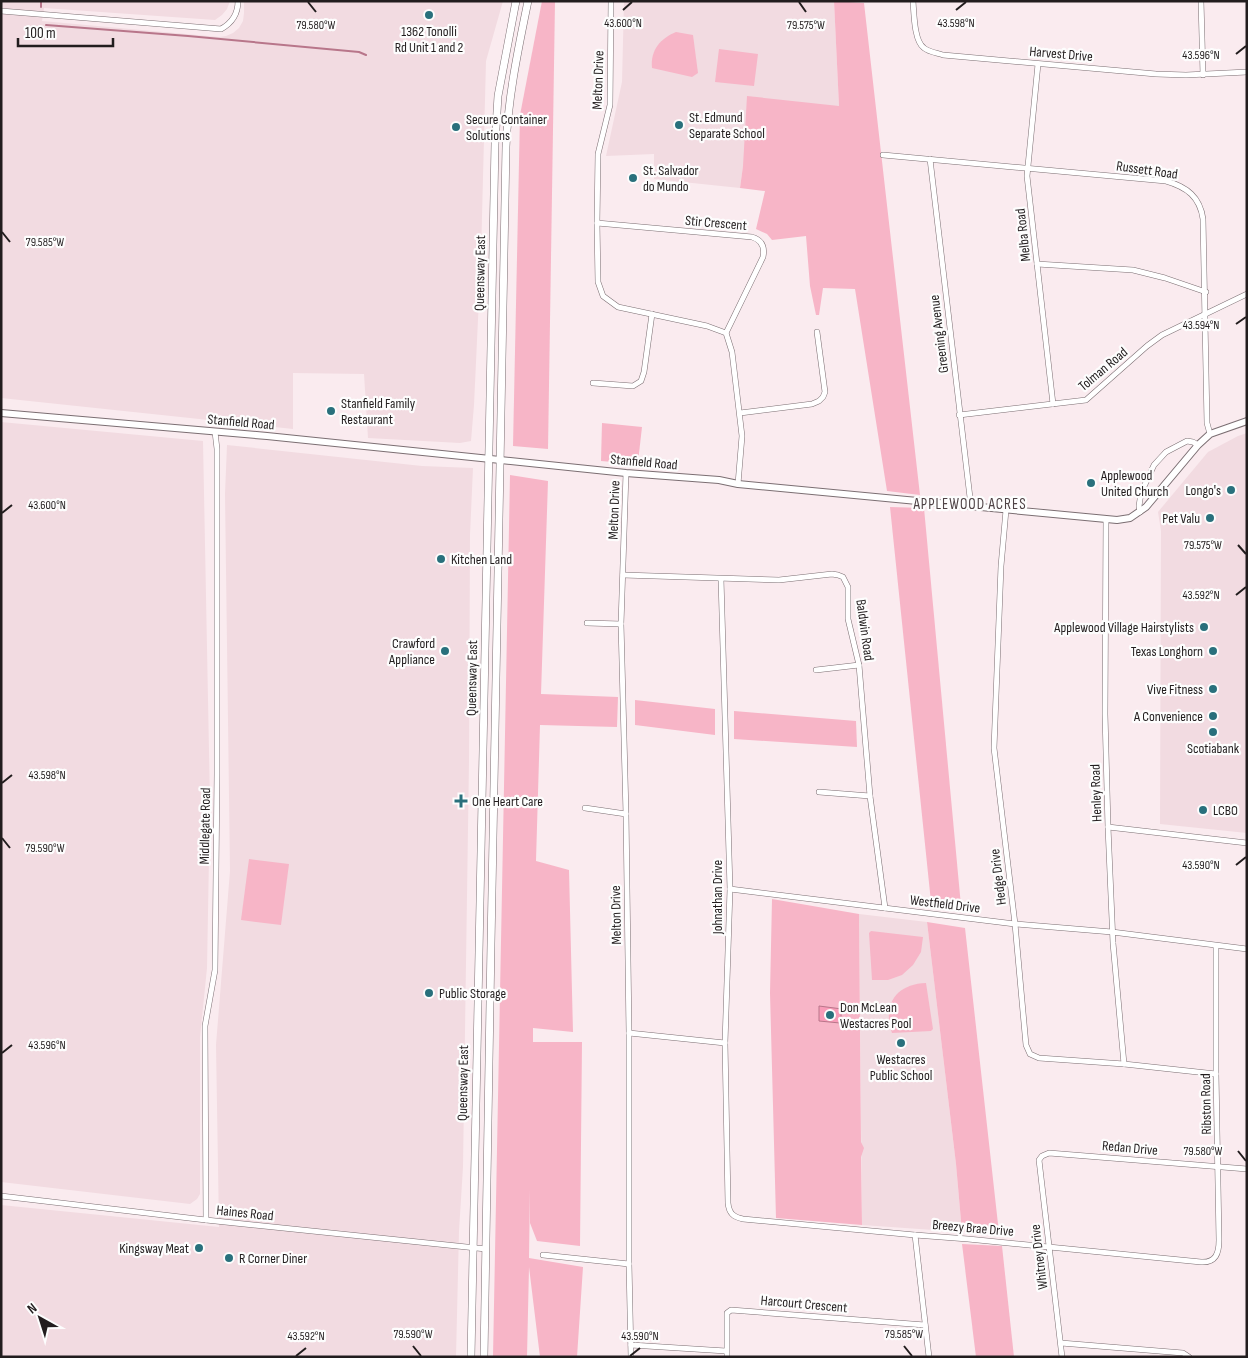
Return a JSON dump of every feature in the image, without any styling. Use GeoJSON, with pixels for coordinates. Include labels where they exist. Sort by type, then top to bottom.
{"type":"FeatureCollection","features":[{"type":"Feature","properties":{"kind":"main road","name":"Queensway East"},"geometry":{"type":"LineString","coordinates":[[471,1357],[495,136],[498,96],[516,1]]}},
{"type":"Feature","properties":{"kind":"main road","name":"Queensway East"},"geometry":{"type":"LineString","coordinates":[[484,1357],[508,120],[513,76],[528,1]]}},
{"type":"Feature","properties":{"kind":"street"},"geometry":{"type":"LineString","coordinates":[[1,11],[222,30],[234,18],[238,8],[238,1]]}},
{"type":"Feature","properties":{"kind":"street","name":"Melton Drive"},"geometry":{"type":"LineString","coordinates":[[611,1],[610,105],[598,154],[598,282],[603,296],[618,307],[707,326],[726,333]]}},
{"type":"Feature","properties":{"kind":"street","name":"Harvest Drive"},"geometry":{"type":"LineString","coordinates":[[913,1],[919,41],[924,48],[943,55],[1156,74],[1203,75],[1247,72]]}},
{"type":"Feature","properties":{"kind":"street"},"geometry":{"type":"LineString","coordinates":[[1201,1],[1203,75]]}},
{"type":"Feature","properties":{"kind":"street","name":"Melba Road"},"geometry":{"type":"LineString","coordinates":[[1038,64],[1028,176],[1053,404]]}},
{"type":"Feature","properties":{"kind":"street","name":"Russett Road"},"geometry":{"type":"LineString","coordinates":[[883,155],[1166,182],[1183,187],[1192,194],[1202,213],[1206,292],[1207,423],[1210,434]]}},
{"type":"Feature","properties":{"kind":"street","name":"Greening Avenue"},"geometry":{"type":"LineString","coordinates":[[930,159],[970,506]]}},
{"type":"Feature","properties":{"kind":"street","name":"Stir Crescent"},"geometry":{"type":"LineString","coordinates":[[597,223],[752,237],[760,242],[764,248],[763,257],[726,333]]}},
{"type":"Feature","properties":{"kind":"street"},"geometry":{"type":"LineString","coordinates":[[1037,264],[1132,270],[1165,278],[1206,292]]}},
{"type":"Feature","properties":{"kind":"street","name":"Tolman Road"},"geometry":{"type":"LineString","coordinates":[[959,415],[1086,400],[1147,346],[1162,336],[1247,294]]}},
{"type":"Feature","properties":{"kind":"street"},"geometry":{"type":"LineString","coordinates":[[593,383],[631,386],[641,381],[644,372],[652,314]]}},
{"type":"Feature","properties":{"kind":"street"},"geometry":{"type":"LineString","coordinates":[[740,413],[808,405],[819,401],[823,397],[825,392],[817,332]]}},
{"type":"Feature","properties":{"kind":"street"},"geometry":{"type":"LineString","coordinates":[[726,333],[732,352],[742,436],[738,484]]}},
{"type":"Feature","properties":{"kind":"street","name":"Stanfield Road"},"geometry":{"type":"LineString","coordinates":[[1,413],[489,458],[626,473],[720,480],[738,484],[1106,520],[1124,520],[1140,512],[1152,501],[1198,445],[1210,434],[1247,421]]}},
{"type":"Feature","properties":{"kind":"street","name":"Middlegate Road"},"geometry":{"type":"LineString","coordinates":[[206,1220],[205,1026],[215,970],[217,774],[217,449],[215,432]]}},
{"type":"Feature","properties":{"kind":"street"},"geometry":{"type":"LineString","coordinates":[[1140,512],[1141,493],[1154,465],[1166,452],[1187,441],[1198,445]]}},
{"type":"Feature","properties":{"kind":"street","name":"Melton Drive"},"geometry":{"type":"LineString","coordinates":[[626,473],[621,624],[626,814],[628,1264],[631,1357]]}},
{"type":"Feature","properties":{"kind":"street","name":"Hedge Drive"},"geometry":{"type":"LineString","coordinates":[[1006,510],[1001,566],[994,748],[1015,924],[1026,1045],[1030,1054],[1039,1058],[1124,1064],[1216,1074]]}},
{"type":"Feature","properties":{"kind":"street","name":"Henley Road"},"geometry":{"type":"LineString","coordinates":[[1106,520],[1105,714],[1108,827],[1112,932],[1124,1064]]}},
{"type":"Feature","properties":{"kind":"street","name":"Baldwin Road"},"geometry":{"type":"LineString","coordinates":[[623,575],[779,580],[832,574],[843,577],[848,587],[848,619],[859,665],[870,796],[885,908]]}},
{"type":"Feature","properties":{"kind":"street","name":"Johnathan Drive"},"geometry":{"type":"LineString","coordinates":[[721,579],[730,889],[725,1044],[729,1209],[732,1214]]}},
{"type":"Feature","properties":{"kind":"street"},"geometry":{"type":"LineString","coordinates":[[587,623],[621,624]]}},
{"type":"Feature","properties":{"kind":"street"},"geometry":{"type":"LineString","coordinates":[[816,670],[859,665]]}},
{"type":"Feature","properties":{"kind":"street"},"geometry":{"type":"LineString","coordinates":[[819,792],[870,796]]}},
{"type":"Feature","properties":{"kind":"street"},"geometry":{"type":"LineString","coordinates":[[585,808],[626,814]]}},
{"type":"Feature","properties":{"kind":"street"},"geometry":{"type":"LineString","coordinates":[[1108,827],[1247,843]]}},
{"type":"Feature","properties":{"kind":"street","name":"Westfield Drive"},"geometry":{"type":"LineString","coordinates":[[730,889],[1015,924],[1112,932],[1247,949]]}},
{"type":"Feature","properties":{"kind":"street","name":"Ribston Road"},"geometry":{"type":"LineString","coordinates":[[1214,1259],[1219,1249],[1216,946]]}},
{"type":"Feature","properties":{"kind":"street"},"geometry":{"type":"LineString","coordinates":[[628,1033],[725,1044]]}},
{"type":"Feature","properties":{"kind":"street","name":"Redan Drive"},"geometry":{"type":"LineString","coordinates":[[1042,1156],[1049,1152],[1247,1169]]}},
{"type":"Feature","properties":{"kind":"street","name":"Whitney Drive"},"geometry":{"type":"LineString","coordinates":[[1042,1156],[1039,1160],[1062,1357]]}},
{"type":"Feature","properties":{"kind":"street","name":"Haines Road"},"geometry":{"type":"LineString","coordinates":[[1,1196],[206,1220],[486,1249]]}},
{"type":"Feature","properties":{"kind":"street","name":"Breezy Brae Drive"},"geometry":{"type":"LineString","coordinates":[[732,1214],[737,1218],[743,1219],[1049,1246],[1204,1262],[1214,1259]]}},
{"type":"Feature","properties":{"kind":"street"},"geometry":{"type":"LineString","coordinates":[[916,1235],[929,1357]]}},
{"type":"Feature","properties":{"kind":"street"},"geometry":{"type":"LineString","coordinates":[[543,1255],[628,1264]]}},
{"type":"Feature","properties":{"kind":"street","name":"Harcourt Crescent"},"geometry":{"type":"LineString","coordinates":[[726,1354],[727,1313],[731,1310],[925,1325]]}},
{"type":"Feature","properties":{"kind":"street"},"geometry":{"type":"LineString","coordinates":[[1061,1343],[1182,1353],[1189,1357]]}},
{"type":"Feature","properties":{"kind":"street"},"geometry":{"type":"LineString","coordinates":[[631,1345],[726,1354]]}},
{"type":"Feature","properties":{"kind":"shaded area"},"geometry":{"type":"Polygon","coordinates":[[[1,1],[230,1],[227,9],[215,20],[44,8],[42,21],[219,37],[233,33],[239,28],[243,21],[244,1],[503,1],[486,61],[481,255],[471,441],[460,443],[368,438],[364,374],[293,373],[293,429],[1,398],[1,1]]]}},
{"type":"Feature","properties":{"kind":"shaded area"},"geometry":{"type":"Polygon","coordinates":[[[542,1],[555,1],[548,449],[513,446],[520,115],[542,1]]]}},
{"type":"Feature","properties":{"kind":"shaded area"},"geometry":{"type":"Polygon","coordinates":[[[624,1],[834,1],[839,106],[743,166],[740,188],[654,179],[654,154],[606,156],[622,82],[624,1]]]}},
{"type":"Feature","properties":{"kind":"shaded area"},"geometry":{"type":"Polygon","coordinates":[[[834,1],[864,3],[920,495],[887,491],[855,289],[823,288],[819,315],[816,315],[810,286],[806,236],[772,240],[767,234],[756,229],[765,191],[740,188],[747,96],[839,106],[834,1]]]}},
{"type":"Feature","properties":{"kind":"shaded area"},"geometry":{"type":"Polygon","coordinates":[[[676,32],[693,35],[698,73],[692,77],[652,68],[655,50],[661,41],[676,32]]]}},
{"type":"Feature","properties":{"kind":"shaded area"},"geometry":{"type":"Polygon","coordinates":[[[719,49],[758,54],[754,86],[715,82],[719,49]]]}},
{"type":"Feature","properties":{"kind":"shaded area"},"geometry":{"type":"Polygon","coordinates":[[[1,422],[203,441],[210,802],[207,968],[200,1037],[200,1194],[190,1204],[1,1182],[1,422]]]}},
{"type":"Feature","properties":{"kind":"shaded area"},"geometry":{"type":"Polygon","coordinates":[[[602,423],[642,427],[638,462],[601,461],[602,423]]]}},
{"type":"Feature","properties":{"kind":"shaded area"},"geometry":{"type":"Polygon","coordinates":[[[1247,433],[1247,833],[1160,824],[1161,531],[1158,512],[1208,452],[1247,433]]]}},
{"type":"Feature","properties":{"kind":"shaded area"},"geometry":{"type":"Polygon","coordinates":[[[227,445],[422,466],[473,468],[470,535],[469,761],[463,1167],[459,1231],[456,1357],[1,1357],[1,1205],[219,1227],[216,1045],[230,871],[225,494],[227,445]]]}},
{"type":"Feature","properties":{"kind":"shaded area"},"geometry":{"type":"Polygon","coordinates":[[[510,475],[548,481],[541,694],[618,697],[617,727],[540,725],[536,861],[569,870],[573,1032],[533,1028],[533,1042],[582,1042],[580,1246],[537,1241],[530,1223],[530,1189],[529,1258],[583,1267],[577,1357],[540,1357],[529,1267],[527,1357],[493,1357],[510,475]]]}},
{"type":"Feature","properties":{"kind":"shaded area"},"geometry":{"type":"Polygon","coordinates":[[[890,507],[924,508],[961,906],[931,902],[890,507]]]}},
{"type":"Feature","properties":{"kind":"shaded area"},"geometry":{"type":"Polygon","coordinates":[[[635,700],[715,709],[715,735],[635,725],[635,700]]]}},
{"type":"Feature","properties":{"kind":"shaded area"},"geometry":{"type":"Polygon","coordinates":[[[734,711],[856,721],[857,747],[734,739],[734,711]]]}},
{"type":"Feature","properties":{"kind":"shaded area"},"geometry":{"type":"Polygon","coordinates":[[[249,859],[289,864],[281,925],[241,920],[249,859]]]}},
{"type":"Feature","properties":{"kind":"shaded area"},"geometry":{"type":"Polygon","coordinates":[[[772,899],[859,914],[861,1142],[864,1148],[861,1157],[862,1225],[776,1218],[770,993],[772,899]]]}},
{"type":"Feature","properties":{"kind":"shaded area","name":"Westacres Public School"},"geometry":{"type":"Polygon","coordinates":[[[859,914],[927,922],[956,1164],[962,1232],[862,1225],[859,914]]]}},
{"type":"Feature","properties":{"kind":"shaded area"},"geometry":{"type":"Polygon","coordinates":[[[927,922],[965,928],[999,1233],[962,1232],[956,1164],[927,922]]]}},
{"type":"Feature","properties":{"kind":"shaded area"},"geometry":{"type":"Polygon","coordinates":[[[871,931],[923,937],[921,952],[913,965],[902,975],[888,980],[872,980],[869,933],[871,931]]]}},
{"type":"Feature","properties":{"kind":"shaded area"},"geometry":{"type":"Polygon","coordinates":[[[926,983],[933,1029],[931,1031],[892,1033],[889,1014],[890,1005],[894,998],[907,987],[926,983]]]}},
{"type":"Feature","properties":{"kind":"shaded area","name":"Don McLean Westacres Pool"},"geometry":{"type":"Polygon","coordinates":[[[819,1006],[842,1009],[840,1023],[819,1021],[819,1006]]]}},
{"type":"Feature","properties":{"kind":"shaded area"},"geometry":{"type":"Polygon","coordinates":[[[962,1244],[1002,1246],[1014,1357],[976,1357],[962,1244]]]}},
{"type":"Feature","properties":{"kind":"waterway"},"geometry":{"type":"LineString","coordinates":[[41,1],[41,7]]}},
{"type":"Feature","properties":{"kind":"waterway"},"geometry":{"type":"LineString","coordinates":[[46,25],[359,52],[366,55]]}},
{"type":"Feature","properties":{"kind":"place","name":"1362 Tonolli Rd Unit 1 and 2"},"geometry":{"type":"Point","coordinates":[429,15]}},
{"type":"Feature","properties":{"kind":"place","name":"St. Edmund Separate School"},"geometry":{"type":"Point","coordinates":[679,125]}},
{"type":"Feature","properties":{"kind":"place","name":"Secure Container Solutions"},"geometry":{"type":"Point","coordinates":[456,127]}},
{"type":"Feature","properties":{"kind":"place","name":"St. Salvador do Mundo"},"geometry":{"type":"Point","coordinates":[633,178]}},
{"type":"Feature","properties":{"kind":"place","name":"Stanfield Family Restaurant"},"geometry":{"type":"Point","coordinates":[331,411]}},
{"type":"Feature","properties":{"kind":"place","name":"Applewood United Church"},"geometry":{"type":"Point","coordinates":[1091,483]}},
{"type":"Feature","properties":{"kind":"place","name":"Longo's"},"geometry":{"type":"Point","coordinates":[1231,490]}},
{"type":"Feature","properties":{"kind":"place","name":"Pet Valu"},"geometry":{"type":"Point","coordinates":[1210,518]}},
{"type":"Feature","properties":{"kind":"place","name":"Kitchen Land"},"geometry":{"type":"Point","coordinates":[441,559]}},
{"type":"Feature","properties":{"kind":"place","name":"Applewood Village Hairstylists"},"geometry":{"type":"Point","coordinates":[1204,627]}},
{"type":"Feature","properties":{"kind":"place","name":"Crawford Appliance"},"geometry":{"type":"Point","coordinates":[445,651]}},
{"type":"Feature","properties":{"kind":"place","name":"Texas Longhorn"},"geometry":{"type":"Point","coordinates":[1213,651]}},
{"type":"Feature","properties":{"kind":"place","name":"Vive Fitness"},"geometry":{"type":"Point","coordinates":[1213,689]}},
{"type":"Feature","properties":{"kind":"place","name":"A Convenience"},"geometry":{"type":"Point","coordinates":[1213,716]}},
{"type":"Feature","properties":{"kind":"place","name":"Scotiabank"},"geometry":{"type":"Point","coordinates":[1213,732]}},
{"type":"Feature","properties":{"kind":"place","name":"One Heart Care"},"geometry":{"type":"Point","coordinates":[461,801]}},
{"type":"Feature","properties":{"kind":"place","name":"LCBO"},"geometry":{"type":"Point","coordinates":[1203,810]}},
{"type":"Feature","properties":{"kind":"place","name":"Public Storage"},"geometry":{"type":"Point","coordinates":[429,993]}},
{"type":"Feature","properties":{"kind":"place","name":"Don McLean Westacres Pool"},"geometry":{"type":"Point","coordinates":[830,1015]}},
{"type":"Feature","properties":{"kind":"place","name":"Westacres Public School"},"geometry":{"type":"Point","coordinates":[901,1043]}},
{"type":"Feature","properties":{"kind":"place","name":"Kingsway Meat"},"geometry":{"type":"Point","coordinates":[199,1248]}},
{"type":"Feature","properties":{"kind":"place","name":"R Corner Diner"},"geometry":{"type":"Point","coordinates":[229,1258]}},
{"type":"Feature","properties":{"kind":"district","name":"APPLEWOOD ACRES"},"geometry":{"type":"Point","coordinates":[970,504]}}]}
